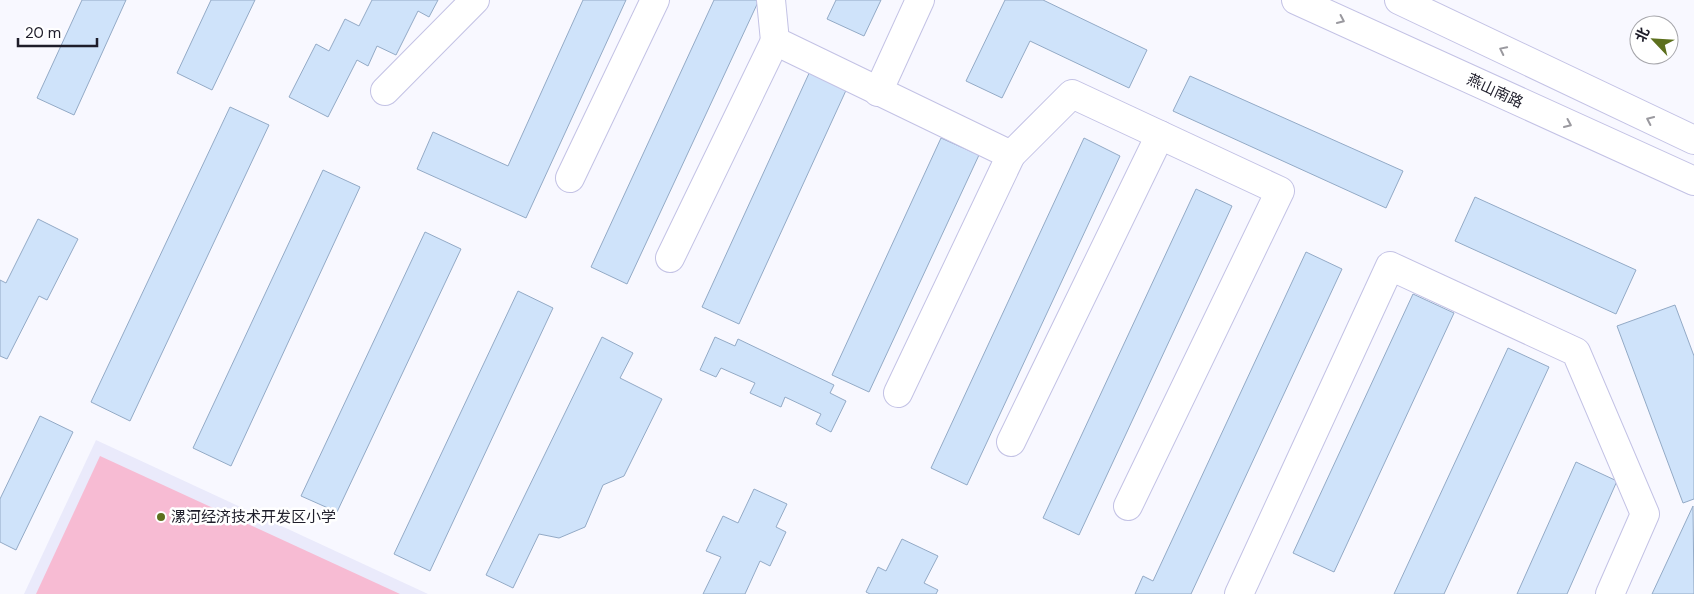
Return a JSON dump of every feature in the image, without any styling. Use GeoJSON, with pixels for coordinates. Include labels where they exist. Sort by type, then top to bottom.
{"type":"FeatureCollection","features":[{"type":"Feature","properties":{"kind":"street"},"geometry":{"type":"LineString","coordinates":[[385,91],[475,0]]}},
{"type":"Feature","properties":{"kind":"street"},"geometry":{"type":"LineString","coordinates":[[570,178],[654,0]]}},
{"type":"Feature","properties":{"kind":"street"},"geometry":{"type":"LineString","coordinates":[[670,258],[775,41],[771,0]]}},
{"type":"Feature","properties":{"kind":"street"},"geometry":{"type":"LineString","coordinates":[[878,92],[920,0]]}},
{"type":"Feature","properties":{"kind":"street","name":"燕山南路"},"geometry":{"type":"LineString","coordinates":[[1296,0],[1694,180]]}},
{"type":"Feature","properties":{"kind":"street"},"geometry":{"type":"LineString","coordinates":[[1399,0],[1694,140]]}},
{"type":"Feature","properties":{"kind":"street"},"geometry":{"type":"LineString","coordinates":[[775,41],[1011,155]]}},
{"type":"Feature","properties":{"kind":"street"},"geometry":{"type":"LineString","coordinates":[[1534,109],[1551,73]]}},
{"type":"Feature","properties":{"kind":"street"},"geometry":{"type":"LineString","coordinates":[[898,393],[1011,155],[1072,94],[1280,191],[1128,506]]}},
{"type":"Feature","properties":{"kind":"street"},"geometry":{"type":"LineString","coordinates":[[1011,442],[1160,135]]}},
{"type":"Feature","properties":{"kind":"street"},"geometry":{"type":"LineString","coordinates":[[1239,594],[1390,266],[1576,352],[1645,514],[1610,594]]}},
{"type":"Feature","properties":{"kind":"shaded area","name":"漯河经济技术开发区小学"},"geometry":{"type":"Polygon","coordinates":[[[96,440],[428,594],[24,594],[96,440]]]}},
{"type":"Feature","properties":{"kind":"shaded area","name":"漯河经济技术开发区小学"},"geometry":{"type":"Polygon","coordinates":[[[100,456],[400,594],[36,594],[100,456]]]}},
{"type":"Feature","properties":{"kind":"building"},"geometry":{"type":"Polygon","coordinates":[[[82,0],[126,0],[74,115],[37,98],[82,0]]]}},
{"type":"Feature","properties":{"kind":"building"},"geometry":{"type":"Polygon","coordinates":[[[211,0],[255,0],[212,90],[177,73],[211,0]]]}},
{"type":"Feature","properties":{"kind":"building"},"geometry":{"type":"Polygon","coordinates":[[[372,0],[438,0],[429,17],[418,11],[396,55],[377,46],[368,66],[357,60],[328,117],[289,97],[316,44],[329,51],[345,19],[359,26],[372,0]]]}},
{"type":"Feature","properties":{"kind":"building"},"geometry":{"type":"Polygon","coordinates":[[[583,0],[626,0],[526,218],[417,169],[433,132],[508,166],[583,0]]]}},
{"type":"Feature","properties":{"kind":"building"},"geometry":{"type":"Polygon","coordinates":[[[714,0],[759,0],[627,284],[591,267],[714,0]]]}},
{"type":"Feature","properties":{"kind":"building"},"geometry":{"type":"Polygon","coordinates":[[[836,0],[881,0],[864,36],[827,19],[836,0]]]}},
{"type":"Feature","properties":{"kind":"building"},"geometry":{"type":"Polygon","coordinates":[[[1005,0],[1043,0],[1147,50],[1129,88],[1030,41],[1002,98],[966,81],[1005,0]]]}},
{"type":"Feature","properties":{"kind":"building"},"geometry":{"type":"Polygon","coordinates":[[[811,69],[848,86],[739,324],[702,307],[811,69]]]}},
{"type":"Feature","properties":{"kind":"building"},"geometry":{"type":"Polygon","coordinates":[[[1190,76],[1403,171],[1386,208],[1173,111],[1190,76]]]}},
{"type":"Feature","properties":{"kind":"building"},"geometry":{"type":"Polygon","coordinates":[[[230,107],[269,125],[130,421],[91,402],[230,107]]]}},
{"type":"Feature","properties":{"kind":"building"},"geometry":{"type":"Polygon","coordinates":[[[941,138],[979,155],[869,392],[832,375],[941,138]]]}},
{"type":"Feature","properties":{"kind":"building"},"geometry":{"type":"Polygon","coordinates":[[[1084,138],[1120,156],[967,485],[931,468],[1084,138]]]}},
{"type":"Feature","properties":{"kind":"building"},"geometry":{"type":"Polygon","coordinates":[[[323,170],[360,187],[231,466],[193,448],[323,170]]]}},
{"type":"Feature","properties":{"kind":"building"},"geometry":{"type":"Polygon","coordinates":[[[1196,189],[1232,206],[1079,535],[1043,518],[1196,189]]]}},
{"type":"Feature","properties":{"kind":"building"},"geometry":{"type":"Polygon","coordinates":[[[1475,197],[1636,270],[1616,314],[1455,241],[1475,197]]]}},
{"type":"Feature","properties":{"kind":"building"},"geometry":{"type":"Polygon","coordinates":[[[38,219],[78,239],[47,300],[39,296],[7,359],[0,356],[0,280],[6,283],[38,219]]]}},
{"type":"Feature","properties":{"kind":"building"},"geometry":{"type":"Polygon","coordinates":[[[425,232],[461,249],[337,512],[301,496],[425,232]]]}},
{"type":"Feature","properties":{"kind":"building"},"geometry":{"type":"Polygon","coordinates":[[[1306,252],[1342,269],[1191,594],[1135,594],[1143,576],[1153,581],[1306,252]]]}},
{"type":"Feature","properties":{"kind":"building"},"geometry":{"type":"Polygon","coordinates":[[[518,291],[553,308],[430,571],[394,554],[518,291]]]}},
{"type":"Feature","properties":{"kind":"building"},"geometry":{"type":"Polygon","coordinates":[[[1413,294],[1454,313],[1334,572],[1293,553],[1413,294]]]}},
{"type":"Feature","properties":{"kind":"building"},"geometry":{"type":"Polygon","coordinates":[[[1675,305],[1694,356],[1694,499],[1683,503],[1617,326],[1675,305]]]}},
{"type":"Feature","properties":{"kind":"building"},"geometry":{"type":"Polygon","coordinates":[[[602,337],[633,353],[620,378],[662,399],[624,476],[603,485],[585,527],[559,538],[539,534],[513,588],[486,575],[602,337]]]}},
{"type":"Feature","properties":{"kind":"building"},"geometry":{"type":"Polygon","coordinates":[[[715,337],[735,346],[738,339],[834,385],[830,393],[846,401],[831,432],[816,424],[821,414],[785,397],[781,407],[750,393],[755,383],[721,368],[716,377],[700,370],[715,337]]]}},
{"type":"Feature","properties":{"kind":"building"},"geometry":{"type":"Polygon","coordinates":[[[1508,348],[1549,367],[1444,594],[1394,594],[1508,348]]]}},
{"type":"Feature","properties":{"kind":"building"},"geometry":{"type":"Polygon","coordinates":[[[40,416],[73,432],[16,550],[0,542],[0,499],[40,416]]]}},
{"type":"Feature","properties":{"kind":"building"},"geometry":{"type":"Polygon","coordinates":[[[1576,462],[1617,481],[1567,594],[1517,594],[1576,462]]]}},
{"type":"Feature","properties":{"kind":"building"},"geometry":{"type":"Polygon","coordinates":[[[754,489],[787,504],[776,527],[786,532],[770,566],[760,561],[745,594],[703,594],[721,557],[706,551],[723,516],[738,523],[754,489]]]}},
{"type":"Feature","properties":{"kind":"building"},"geometry":{"type":"Polygon","coordinates":[[[1693,506],[1694,594],[1652,594],[1693,506]]]}},
{"type":"Feature","properties":{"kind":"building"},"geometry":{"type":"Polygon","coordinates":[[[902,539],[938,556],[924,583],[938,590],[936,594],[870,594],[866,592],[878,567],[886,571],[902,539]]]}},
{"type":"Feature","properties":{"kind":"place","name":"漯河经济技术开发区小学"},"geometry":{"type":"Point","coordinates":[161,517]}}]}
